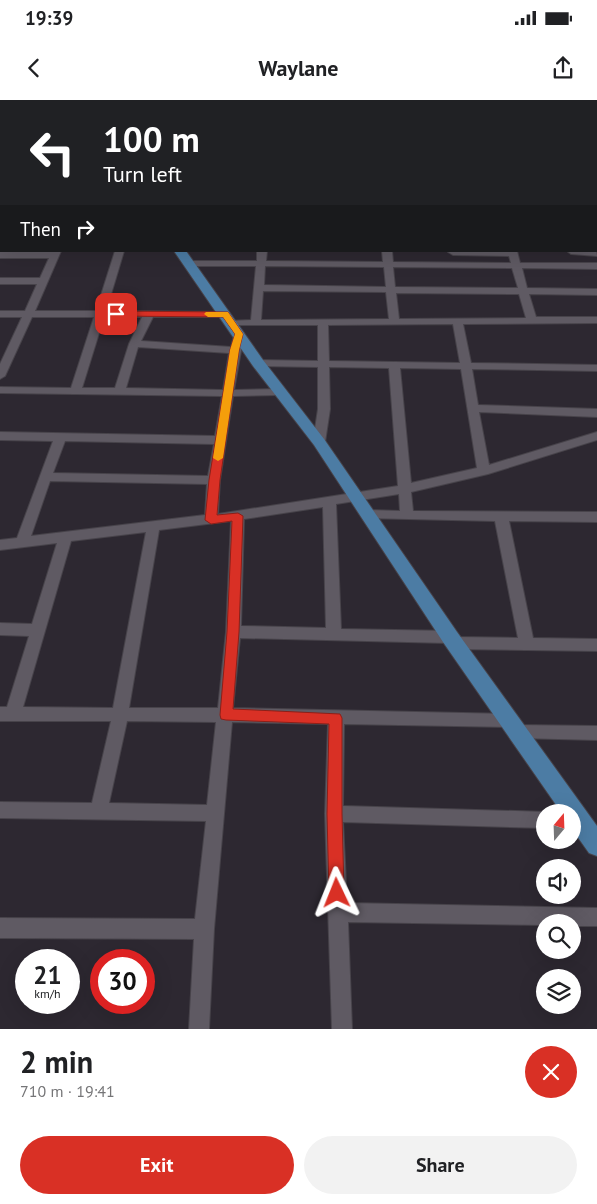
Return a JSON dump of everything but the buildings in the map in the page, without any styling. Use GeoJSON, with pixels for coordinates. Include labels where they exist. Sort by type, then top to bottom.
{"type":"FeatureCollection","features":[{"type":"Feature","properties":{"kind":"main road"},"geometry":{"type":"LineString","coordinates":[[190,259],[233,330],[318,442],[356,496],[453,640],[514,726],[565,804]]}},
{"type":"Feature","properties":{"kind":"main road"},"geometry":{"type":"LineString","coordinates":[[581,827],[597,845]]}},
{"type":"Feature","properties":{"kind":"street"},"geometry":{"type":"LineString","coordinates":[[74,392],[120,252]]}},
{"type":"Feature","properties":{"kind":"street"},"geometry":{"type":"LineString","coordinates":[[190,259],[200,252]]}},
{"type":"Feature","properties":{"kind":"street"},"geometry":{"type":"LineString","coordinates":[[256,322],[262,252]]}},
{"type":"Feature","properties":{"kind":"street"},"geometry":{"type":"LineString","coordinates":[[324,252],[324,263]]}},
{"type":"Feature","properties":{"kind":"street"},"geometry":{"type":"LineString","coordinates":[[386,252],[394,322]]}},
{"type":"Feature","properties":{"kind":"street"},"geometry":{"type":"LineString","coordinates":[[455,265],[453,252],[512,252],[532,322]]}},
{"type":"Feature","properties":{"kind":"street"},"geometry":{"type":"LineString","coordinates":[[584,252],[597,253]]}},
{"type":"Feature","properties":{"kind":"street"},"geometry":{"type":"LineString","coordinates":[[0,255],[56,253],[0,376]]}},
{"type":"Feature","properties":{"kind":"street"},"geometry":{"type":"LineString","coordinates":[[190,259],[261,262],[597,266]]}},
{"type":"Feature","properties":{"kind":"street"},"geometry":{"type":"LineString","coordinates":[[0,281],[42,281]]}},
{"type":"Feature","properties":{"kind":"street"},"geometry":{"type":"LineString","coordinates":[[259,288],[597,292]]}},
{"type":"Feature","properties":{"kind":"street"},"geometry":{"type":"LineString","coordinates":[[0,314],[149,314],[233,330]]}},
{"type":"Feature","properties":{"kind":"street"},"geometry":{"type":"LineString","coordinates":[[119,392],[134,344],[149,314]]}},
{"type":"Feature","properties":{"kind":"street"},"geometry":{"type":"LineString","coordinates":[[134,344],[233,330],[256,322],[532,322],[597,320]]}},
{"type":"Feature","properties":{"kind":"street"},"geometry":{"type":"LineString","coordinates":[[318,442],[324,408],[322,322]]}},
{"type":"Feature","properties":{"kind":"street"},"geometry":{"type":"LineString","coordinates":[[458,322],[484,471]]}},
{"type":"Feature","properties":{"kind":"street"},"geometry":{"type":"LineString","coordinates":[[211,520],[214,480],[229,394],[233,330]]}},
{"type":"Feature","properties":{"kind":"street"},"geometry":{"type":"LineString","coordinates":[[258,363],[597,368]]}},
{"type":"Feature","properties":{"kind":"street"},"geometry":{"type":"LineString","coordinates":[[394,364],[407,515]]}},
{"type":"Feature","properties":{"kind":"street"},"geometry":{"type":"LineString","coordinates":[[0,390],[229,394],[280,392]]}},
{"type":"Feature","properties":{"kind":"street"},"geometry":{"type":"LineString","coordinates":[[473,408],[597,413]]}},
{"type":"Feature","properties":{"kind":"street"},"geometry":{"type":"LineString","coordinates":[[0,436],[220,440]]}},
{"type":"Feature","properties":{"kind":"street"},"geometry":{"type":"LineString","coordinates":[[0,545],[211,520],[404,489],[484,471],[597,436]]}},
{"type":"Feature","properties":{"kind":"street"},"geometry":{"type":"LineString","coordinates":[[22,543],[60,437]]}},
{"type":"Feature","properties":{"kind":"street"},"geometry":{"type":"LineString","coordinates":[[46,478],[214,480]]}},
{"type":"Feature","properties":{"kind":"street"},"geometry":{"type":"LineString","coordinates":[[329,500],[334,634]]}},
{"type":"Feature","properties":{"kind":"street"},"geometry":{"type":"LineString","coordinates":[[369,515],[596,519]]}},
{"type":"Feature","properties":{"kind":"street"},"geometry":{"type":"LineString","coordinates":[[199,1029],[204,929],[233,632],[238,516]]}},
{"type":"Feature","properties":{"kind":"street"},"geometry":{"type":"LineString","coordinates":[[501,516],[527,644]]}},
{"type":"Feature","properties":{"kind":"street"},"geometry":{"type":"LineString","coordinates":[[99,811],[120,715],[153,527]]}},
{"type":"Feature","properties":{"kind":"street"},"geometry":{"type":"LineString","coordinates":[[65,538],[38,630],[7,714],[226,715],[336,718],[514,726],[597,733]]}},
{"type":"Feature","properties":{"kind":"street"},"geometry":{"type":"LineString","coordinates":[[0,629],[38,630]]}},
{"type":"Feature","properties":{"kind":"street"},"geometry":{"type":"LineString","coordinates":[[233,632],[334,634],[527,644],[597,645]]}},
{"type":"Feature","properties":{"kind":"street"},"geometry":{"type":"LineString","coordinates":[[336,718],[334,814],[342,1029]]}},
{"type":"Feature","properties":{"kind":"street"},"geometry":{"type":"LineString","coordinates":[[0,810],[215,812]]}},
{"type":"Feature","properties":{"kind":"street"},"geometry":{"type":"LineString","coordinates":[[334,814],[536,820]]}},
{"type":"Feature","properties":{"kind":"street"},"geometry":{"type":"LineString","coordinates":[[337,912],[597,917]]}},
{"type":"Feature","properties":{"kind":"street"},"geometry":{"type":"LineString","coordinates":[[0,928],[204,929]]}},
{"type":"Feature","properties":{"kind":"slow traffic"},"geometry":{"type":"LineString","coordinates":[[208,314],[225,314],[239,334],[218,458]]}},
{"type":"Feature","properties":{"kind":"route"},"geometry":{"type":"LineString","coordinates":[[116,314],[225,314],[239,334],[220,440],[211,520],[238,516],[233,632],[226,715],[336,718],[334,814],[337,893]]}}]}
